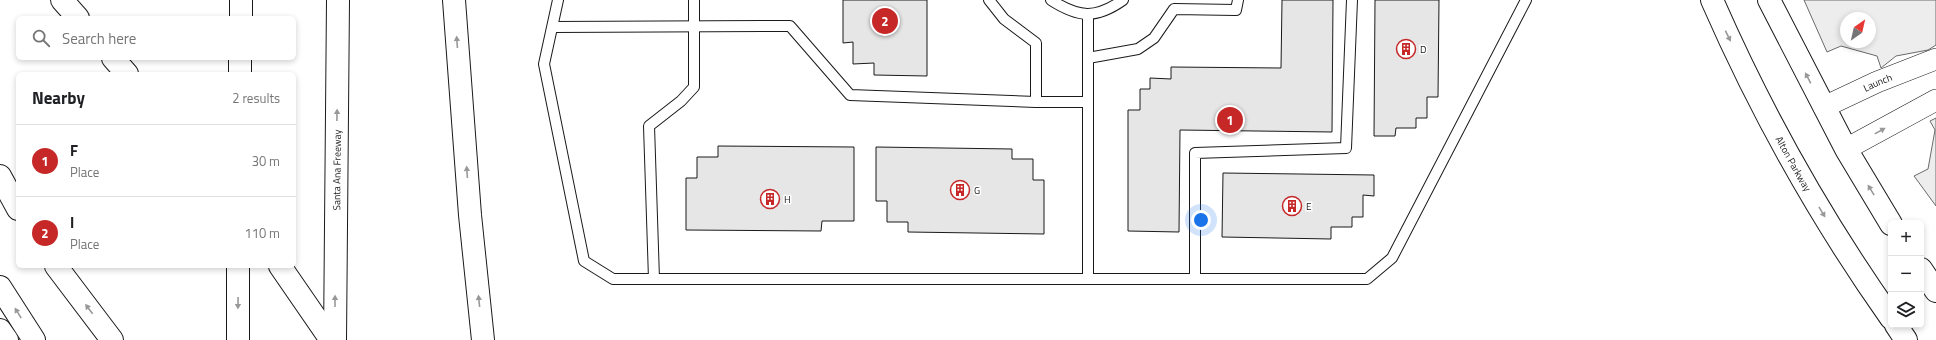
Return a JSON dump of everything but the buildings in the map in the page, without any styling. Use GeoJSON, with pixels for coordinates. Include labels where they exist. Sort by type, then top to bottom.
{"type":"FeatureCollection","features":[{"type":"Feature","properties":{"kind":"main road"},"geometry":{"type":"LineString","coordinates":[[62,0],[76,16]]}},
{"type":"Feature","properties":{"kind":"main road"},"geometry":{"type":"LineString","coordinates":[[241,0],[241,16]]}},
{"type":"Feature","properties":{"kind":"main road","name":"Santa Ana Freeway"},"geometry":{"type":"LineString","coordinates":[[335,340],[338,0]]}},
{"type":"Feature","properties":{"kind":"main road"},"geometry":{"type":"LineString","coordinates":[[454,0],[470,215],[483,340]]}},
{"type":"Feature","properties":{"kind":"main road","name":"Alton Parkway"},"geometry":{"type":"LineString","coordinates":[[1712,0],[1740,61],[1788,154],[1829,224],[1888,313]]}},
{"type":"Feature","properties":{"kind":"main road"},"geometry":{"type":"LineString","coordinates":[[1769,0],[1846,150],[1889,220]]}},
{"type":"Feature","properties":{"kind":"main road"},"geometry":{"type":"LineString","coordinates":[[240,60],[240,72]]}},
{"type":"Feature","properties":{"kind":"main road"},"geometry":{"type":"LineString","coordinates":[[0,176],[16,205]]}},
{"type":"Feature","properties":{"kind":"main road"},"geometry":{"type":"LineString","coordinates":[[0,193],[16,213]]}},
{"type":"Feature","properties":{"kind":"main road"},"geometry":{"type":"LineString","coordinates":[[58,268],[112,340]]}},
{"type":"Feature","properties":{"kind":"main road"},"geometry":{"type":"LineString","coordinates":[[238,268],[238,340]]}},
{"type":"Feature","properties":{"kind":"main road"},"geometry":{"type":"LineString","coordinates":[[281,268],[331,340]]}},
{"type":"Feature","properties":{"kind":"main road"},"geometry":{"type":"LineString","coordinates":[[1924,273],[1936,291]]}},
{"type":"Feature","properties":{"kind":"main road"},"geometry":{"type":"LineString","coordinates":[[0,287],[34,340]]}},
{"type":"Feature","properties":{"kind":"main road"},"geometry":{"type":"LineString","coordinates":[[1898,328],[1906,340]]}},
{"type":"Feature","properties":{"kind":"main road"},"geometry":{"type":"LineString","coordinates":[[0,330],[7,340]]}},
{"type":"Feature","properties":{"kind":"street","name":"Launch"},"geometry":{"type":"LineString","coordinates":[[1824,107],[1877,82],[1935,62]]}},
{"type":"Feature","properties":{"kind":"street"},"geometry":{"type":"LineString","coordinates":[[1846,150],[1936,100]]}},
{"type":"Feature","properties":{"kind":"lane"},"geometry":{"type":"LineString","coordinates":[[558,0],[544,64],[584,261],[613,279],[1195,280],[1367,279],[1392,258],[1526,0]]}},
{"type":"Feature","properties":{"kind":"lane"},"geometry":{"type":"LineString","coordinates":[[654,279],[649,126],[681,101],[694,87],[694,0]]}},
{"type":"Feature","properties":{"kind":"lane"},"geometry":{"type":"LineString","coordinates":[[989,0],[1004,19],[1036,43],[1036,102]]}},
{"type":"Feature","properties":{"kind":"lane"},"geometry":{"type":"LineString","coordinates":[[1051,0],[1068,11],[1088,14],[1108,10],[1124,0]]}},
{"type":"Feature","properties":{"kind":"lane"},"geometry":{"type":"LineString","coordinates":[[1088,58],[1138,49],[1154,38],[1174,9],[1236,10],[1238,0]]}},
{"type":"Feature","properties":{"kind":"lane"},"geometry":{"type":"LineString","coordinates":[[1195,280],[1195,153],[1346,148],[1352,0]]}},
{"type":"Feature","properties":{"kind":"lane"},"geometry":{"type":"LineString","coordinates":[[1088,14],[1088,279]]}},
{"type":"Feature","properties":{"kind":"lane"},"geometry":{"type":"LineString","coordinates":[[553,26],[790,26],[850,95],[1036,102],[1088,102]]}},
{"type":"Feature","properties":{"kind":"shaded area"},"geometry":{"type":"Polygon","coordinates":[[[1804,0],[1936,0],[1936,45],[1928,50],[1896,56],[1881,68],[1877,56],[1848,48],[1876,48],[1876,12],[1840,12],[1840,46],[1827,52],[1804,0]]]}},
{"type":"Feature","properties":{"kind":"shaded area"},"geometry":{"type":"Polygon","coordinates":[[[1936,118],[1936,206],[1914,176],[1928,169],[1935,130],[1930,121],[1936,118]]]}},
{"type":"Feature","properties":{"kind":"place","name":"I"},"geometry":{"type":"Point","coordinates":[885,21]}},
{"type":"Feature","properties":{"kind":"place","name":"D"},"geometry":{"type":"Point","coordinates":[1406,49]}},
{"type":"Feature","properties":{"kind":"place","name":"F"},"geometry":{"type":"Point","coordinates":[1230,120]}},
{"type":"Feature","properties":{"kind":"place","name":"G"},"geometry":{"type":"Point","coordinates":[960,190]}},
{"type":"Feature","properties":{"kind":"place","name":"H"},"geometry":{"type":"Point","coordinates":[770,199]}},
{"type":"Feature","properties":{"kind":"place","name":"E"},"geometry":{"type":"Point","coordinates":[1292,206]}}]}
